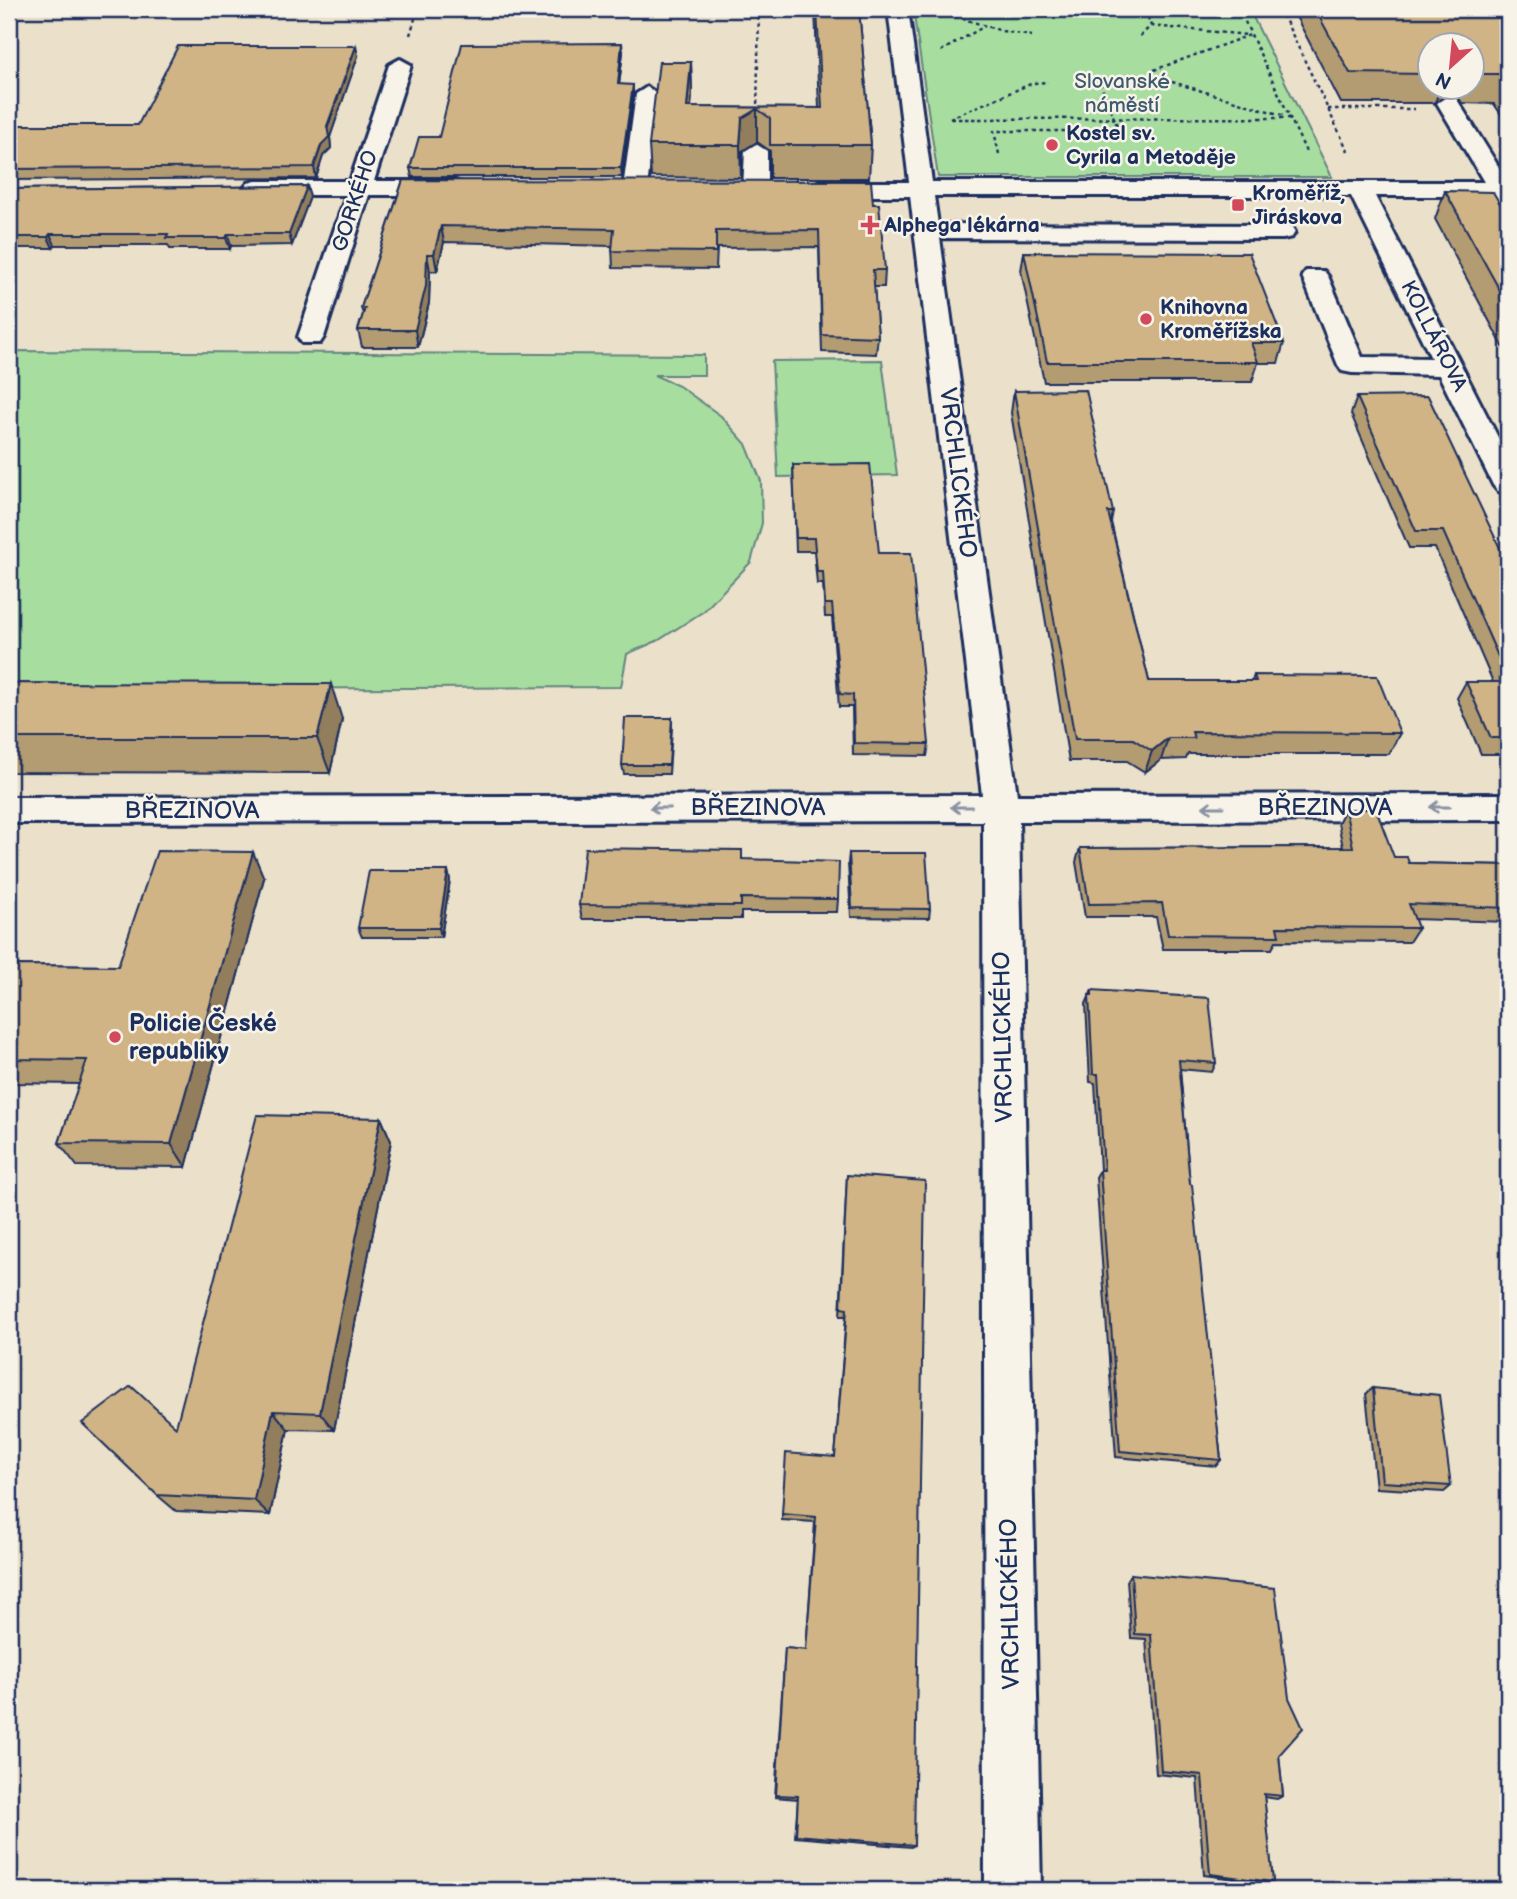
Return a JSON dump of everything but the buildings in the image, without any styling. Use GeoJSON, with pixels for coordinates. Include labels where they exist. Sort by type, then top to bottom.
{"type":"FeatureCollection","features":[{"type":"Feature","properties":{"kind":"street"},"geometry":{"type":"LineString","coordinates":[[898,9],[922,189]]}},
{"type":"Feature","properties":{"kind":"street","name":"GORKÉHO"},"geometry":{"type":"LineString","coordinates":[[312,337],[358,187],[400,65]]}},
{"type":"Feature","properties":{"kind":"street"},"geometry":{"type":"LineString","coordinates":[[635,188],[647,94]]}},
{"type":"Feature","properties":{"kind":"street"},"geometry":{"type":"LineString","coordinates":[[1448,103],[1506,194]]}},
{"type":"Feature","properties":{"kind":"street"},"geometry":{"type":"LineString","coordinates":[[755,189],[756,151]]}},
{"type":"Feature","properties":{"kind":"street"},"geometry":{"type":"LineString","coordinates":[[233,188],[483,188]]}},
{"type":"Feature","properties":{"kind":"street"},"geometry":{"type":"LineString","coordinates":[[607,188],[661,188]]}},
{"type":"Feature","properties":{"kind":"street"},"geometry":{"type":"LineString","coordinates":[[728,188],[1359,188],[1506,194]]}},
{"type":"Feature","properties":{"kind":"street","name":"KOLLÁROVA"},"geometry":{"type":"LineString","coordinates":[[1359,188],[1508,485]]}},
{"type":"Feature","properties":{"kind":"street","name":"VRCHLICKÉHO"},"geometry":{"type":"LineString","coordinates":[[922,189],[1001,807],[1013,1890]]}},
{"type":"Feature","properties":{"kind":"street"},"geometry":{"type":"LineString","coordinates":[[928,231],[1283,232]]}},
{"type":"Feature","properties":{"kind":"street"},"geometry":{"type":"LineString","coordinates":[[1315,276],[1352,365],[1450,367]]}},
{"type":"Feature","properties":{"kind":"street","name":"BŘEZINOVA"},"geometry":{"type":"LineString","coordinates":[[9,810],[1508,807]]}},
{"type":"Feature","properties":{"kind":"path"},"geometry":{"type":"LineString","coordinates":[[756,151],[759,9]]}},
{"type":"Feature","properties":{"kind":"path"},"geometry":{"type":"LineString","coordinates":[[933,9],[1032,36]]}},
{"type":"Feature","properties":{"kind":"path"},"geometry":{"type":"LineString","coordinates":[[1145,9],[1151,26]]}},
{"type":"Feature","properties":{"kind":"path"},"geometry":{"type":"LineString","coordinates":[[1238,9],[1310,161]]}},
{"type":"Feature","properties":{"kind":"path"},"geometry":{"type":"LineString","coordinates":[[1280,9],[1351,159]]}},
{"type":"Feature","properties":{"kind":"path"},"geometry":{"type":"LineString","coordinates":[[934,55],[986,25]]}},
{"type":"Feature","properties":{"kind":"path"},"geometry":{"type":"LineString","coordinates":[[1140,36],[1151,26],[1250,35]]}},
{"type":"Feature","properties":{"kind":"path"},"geometry":{"type":"LineString","coordinates":[[1154,70],[1250,35]]}},
{"type":"Feature","properties":{"kind":"path"},"geometry":{"type":"LineString","coordinates":[[1048,82],[1033,83],[947,119],[1291,118]]}},
{"type":"Feature","properties":{"kind":"path"},"geometry":{"type":"LineString","coordinates":[[1158,82],[1172,82],[1291,118]]}},
{"type":"Feature","properties":{"kind":"path"},"geometry":{"type":"LineString","coordinates":[[1100,83],[1118,128]]}},
{"type":"Feature","properties":{"kind":"path"},"geometry":{"type":"LineString","coordinates":[[1000,159],[994,131],[1067,131]]}},
{"type":"Feature","properties":{"kind":"green space","name":"Slovanské náměstí"},"geometry":{"type":"Polygon","coordinates":[[[913,9],[1249,9],[1332,177],[938,177],[913,9]]]}},
{"type":"Feature","properties":{"kind":"green space"},"geometry":{"type":"Polygon","coordinates":[[[9,351],[704,355],[704,375],[654,375],[679,386],[721,416],[746,444],[761,481],[762,523],[751,562],[704,611],[659,640],[627,654],[621,687],[9,690],[9,351]]]}},
{"type":"Feature","properties":{"kind":"green space"},"geometry":{"type":"Polygon","coordinates":[[[882,360],[897,475],[778,477],[772,361],[882,360]]]}},
{"type":"Feature","properties":{"kind":"place","name":"Kostel sv. Cyrila a Metoděje"},"geometry":{"type":"Point","coordinates":[1052,145]}},
{"type":"Feature","properties":{"kind":"place","name":"Kroměříž, Jiráskova"},"geometry":{"type":"Point","coordinates":[1238,205]}},
{"type":"Feature","properties":{"kind":"place","name":"Alphega lékárna"},"geometry":{"type":"Point","coordinates":[870,225]}},
{"type":"Feature","properties":{"kind":"place","name":"Knihovna Kroměřížska"},"geometry":{"type":"Point","coordinates":[1146,319]}},
{"type":"Feature","properties":{"kind":"place","name":"Policie České republiky"},"geometry":{"type":"Point","coordinates":[115,1037]}}]}
